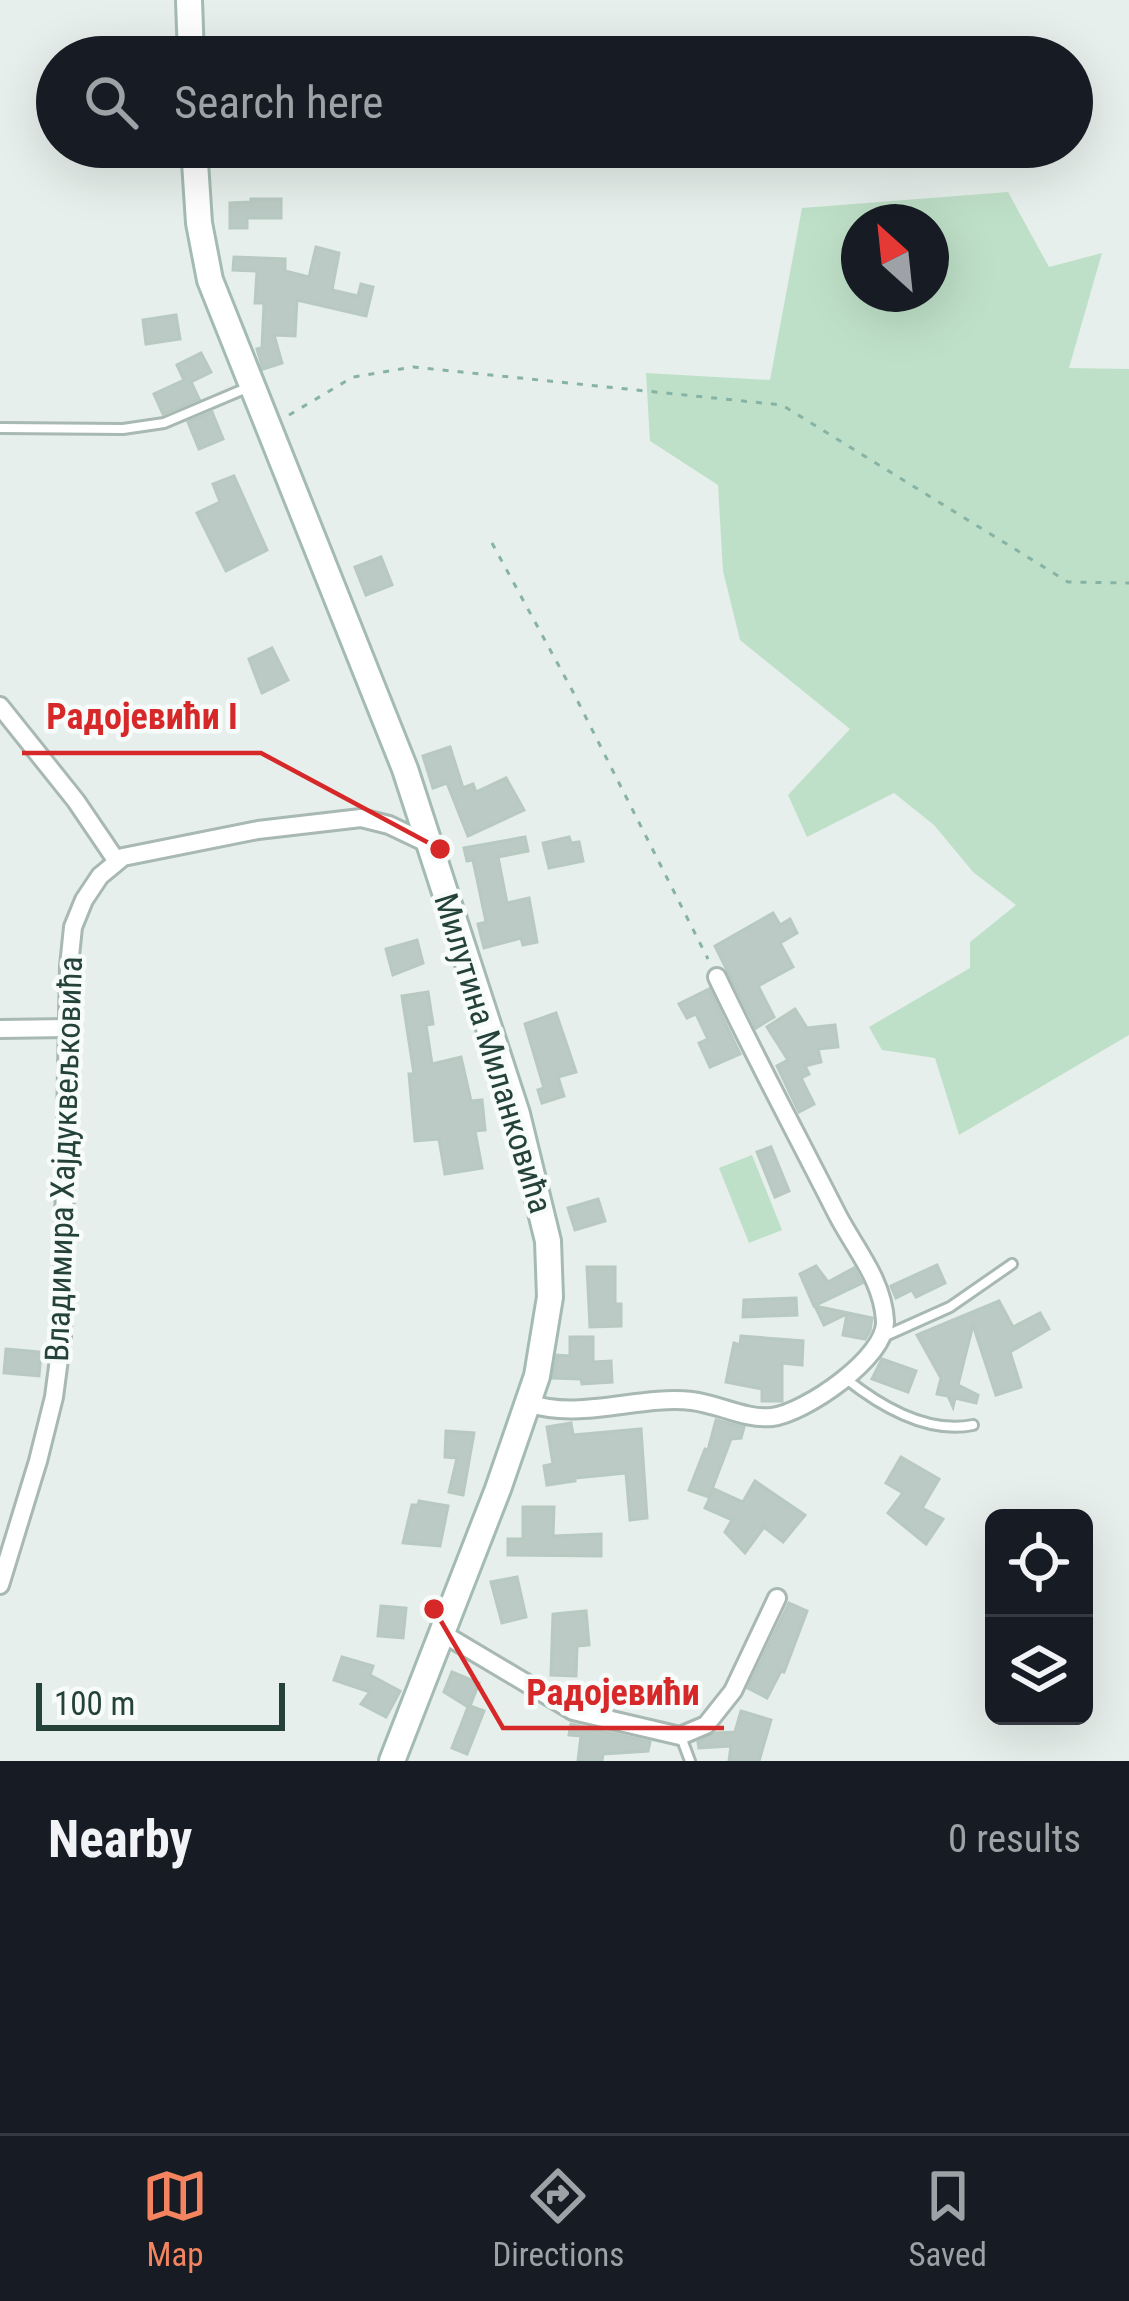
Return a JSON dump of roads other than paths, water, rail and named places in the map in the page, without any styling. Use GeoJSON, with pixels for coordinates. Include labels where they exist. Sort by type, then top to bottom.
{"type":"FeatureCollection","features":[{"type":"Feature","properties":{"kind":"main road"},"geometry":{"type":"LineString","coordinates":[[189,0],[190,36]]}},
{"type":"Feature","properties":{"kind":"main road","name":"Милутина Миланковића"},"geometry":{"type":"LineString","coordinates":[[196,168],[205,266],[405,769],[511,1094],[544,1217],[549,1313],[528,1403],[392,1761]]}},
{"type":"Feature","properties":{"kind":"street"},"geometry":{"type":"LineString","coordinates":[[0,706],[116,860],[258,830],[361,818],[431,845]]}},
{"type":"Feature","properties":{"kind":"street","name":"Владимира Хајдуквељковића"},"geometry":{"type":"LineString","coordinates":[[0,1585],[43,1439],[62,1336],[73,927],[91,888],[116,860]]}},
{"type":"Feature","properties":{"kind":"street"},"geometry":{"type":"LineString","coordinates":[[528,1403],[579,1408],[690,1401],[772,1417],[845,1378],[870,1357],[884,1336],[878,1284],[842,1224],[717,977]]}},
{"type":"Feature","properties":{"kind":"street"},"geometry":{"type":"LineString","coordinates":[[0,1029],[68,1028]]}},
{"type":"Feature","properties":{"kind":"street"},"geometry":{"type":"LineString","coordinates":[[442,1633],[572,1711],[680,1736],[706,1725],[733,1691],[777,1598]]}},
{"type":"Feature","properties":{"kind":"lane"},"geometry":{"type":"LineString","coordinates":[[0,428],[123,429],[164,423],[251,386]]}},
{"type":"Feature","properties":{"kind":"lane"},"geometry":{"type":"LineString","coordinates":[[884,1336],[950,1307],[1012,1264]]}},
{"type":"Feature","properties":{"kind":"lane"},"geometry":{"type":"LineString","coordinates":[[845,1378],[877,1400],[922,1421],[949,1428],[973,1425]]}},
{"type":"Feature","properties":{"kind":"lane"},"geometry":{"type":"LineString","coordinates":[[680,1736],[690,1761]]}},
{"type":"Feature","properties":{"kind":"place","name":"Радојевићи I"},"geometry":{"type":"Point","coordinates":[440,849]}},
{"type":"Feature","properties":{"kind":"place","name":"Радојевићи"},"geometry":{"type":"Point","coordinates":[434,1609]}}]}
